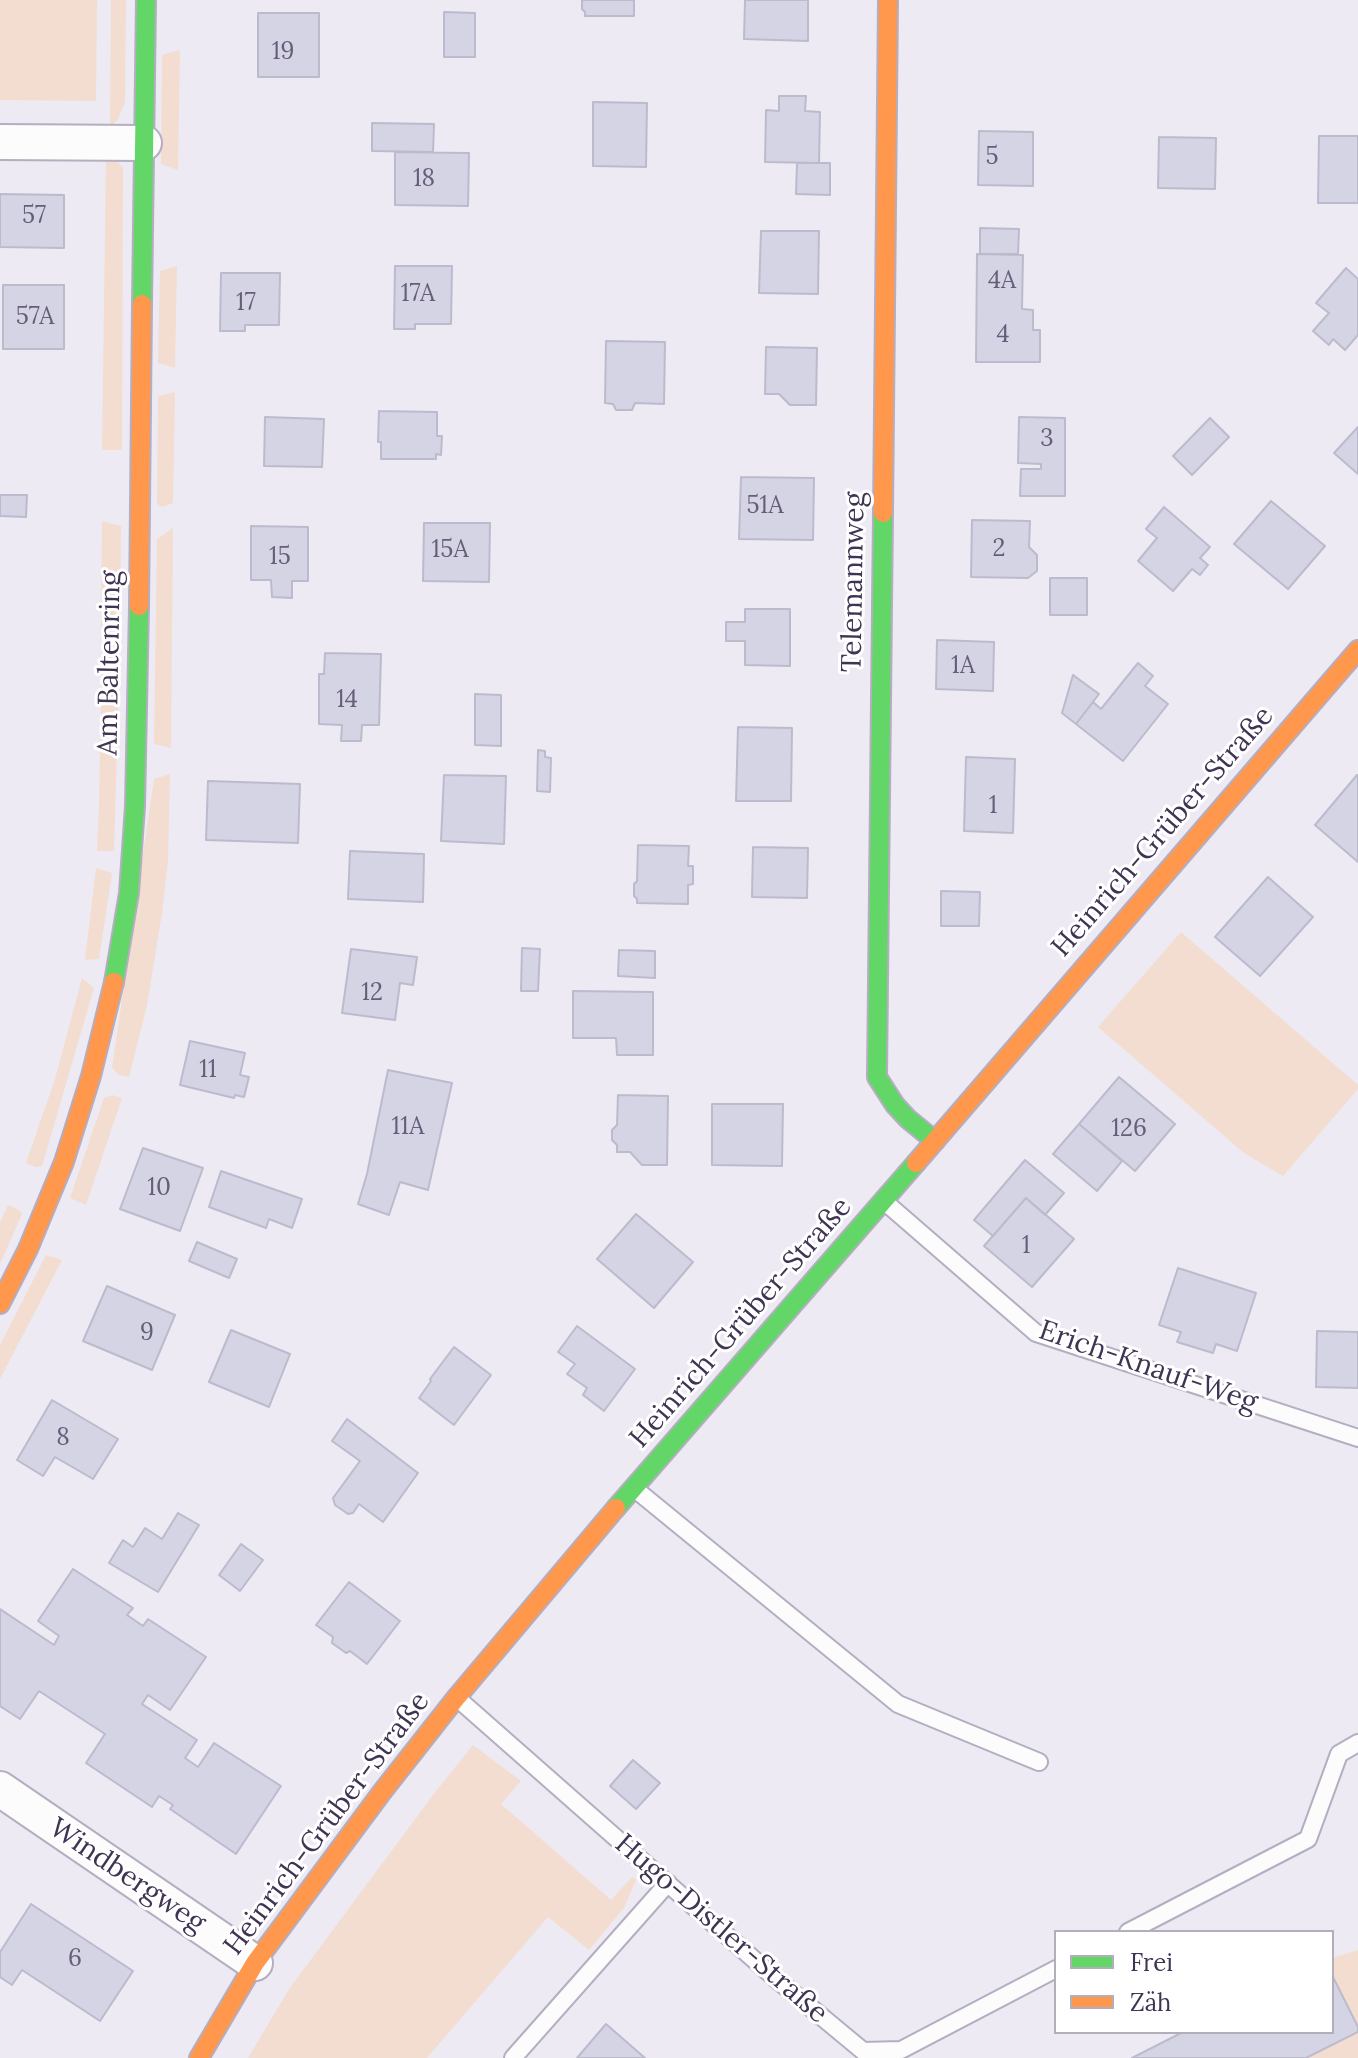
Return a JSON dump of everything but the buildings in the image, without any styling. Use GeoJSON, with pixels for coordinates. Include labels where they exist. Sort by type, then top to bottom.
{"type":"FeatureCollection","features":[{"type":"Feature","properties":{"kind":"street","name":"Am Baltenring"},"geometry":{"type":"LineString","coordinates":[[0,1304],[28,1249],[64,1162],[91,1076],[115,978],[129,893],[138,692],[146,0]]}},
{"type":"Feature","properties":{"kind":"street","name":"Telemannweg"},"geometry":{"type":"LineString","coordinates":[[888,0],[877,1077],[895,1105],[935,1141]]}},
{"type":"Feature","properties":{"kind":"street"},"geometry":{"type":"LineString","coordinates":[[0,142],[144,143]]}},
{"type":"Feature","properties":{"kind":"street","name":"Heinrich-Grüber-Straße"},"geometry":{"type":"LineString","coordinates":[[199,2058],[255,1963],[456,1698],[633,1488],[1358,650]]}},
{"type":"Feature","properties":{"kind":"street","name":"Windbergweg"},"geometry":{"type":"LineString","coordinates":[[0,1789],[255,1963]]}},
{"type":"Feature","properties":{"kind":"lane","name":"Erich-Knauf-Weg"},"geometry":{"type":"LineString","coordinates":[[884,1201],[1036,1333],[1358,1438]]}},
{"type":"Feature","properties":{"kind":"lane"},"geometry":{"type":"LineString","coordinates":[[633,1488],[898,1704],[1039,1762]]}},
{"type":"Feature","properties":{"kind":"lane","name":"Hugo-Distler-Straße"},"geometry":{"type":"LineString","coordinates":[[456,1698],[775,1978],[863,2051],[901,2050],[1054,1970]]}},
{"type":"Feature","properties":{"kind":"lane"},"geometry":{"type":"LineString","coordinates":[[1132,1930],[1308,1839],[1339,1754],[1358,1743]]}},
{"type":"Feature","properties":{"kind":"lane"},"geometry":{"type":"LineString","coordinates":[[513,2058],[668,1883]]}},
{"type":"Feature","properties":{"kind":"shaded area"},"geometry":{"type":"Polygon","coordinates":[[[0,0],[97,0],[96,101],[0,100],[0,0]]]}},
{"type":"Feature","properties":{"kind":"shaded area"},"geometry":{"type":"Polygon","coordinates":[[[111,0],[126,0],[125,102],[118,119],[110,128],[111,0]]]}},
{"type":"Feature","properties":{"kind":"shaded area"},"geometry":{"type":"Polygon","coordinates":[[[180,50],[178,170],[161,164],[162,55],[180,50]]]}},
{"type":"Feature","properties":{"kind":"shaded area"},"geometry":{"type":"Polygon","coordinates":[[[106,154],[113,156],[123,168],[122,450],[102,450],[106,154]]]}},
{"type":"Feature","properties":{"kind":"shaded area"},"geometry":{"type":"Polygon","coordinates":[[[177,266],[175,368],[158,363],[160,271],[177,266]]]}},
{"type":"Feature","properties":{"kind":"shaded area"},"geometry":{"type":"Polygon","coordinates":[[[175,392],[173,503],[162,507],[157,504],[158,396],[175,392]]]}},
{"type":"Feature","properties":{"kind":"shaded area"},"geometry":{"type":"Polygon","coordinates":[[[102,521],[121,526],[120,631],[101,631],[102,521]]]}},
{"type":"Feature","properties":{"kind":"shaded area"},"geometry":{"type":"Polygon","coordinates":[[[173,528],[171,748],[154,744],[157,539],[173,528]]]}},
{"type":"Feature","properties":{"kind":"shaded area"},"geometry":{"type":"Polygon","coordinates":[[[102,645],[120,645],[114,851],[97,851],[102,645]]]}},
{"type":"Feature","properties":{"kind":"shaded area"},"geometry":{"type":"Polygon","coordinates":[[[170,774],[168,861],[162,913],[147,1005],[129,1077],[119,1075],[112,1068],[154,779],[170,774]]]}},
{"type":"Feature","properties":{"kind":"shaded area"},"geometry":{"type":"Polygon","coordinates":[[[96,868],[112,873],[99,959],[85,960],[96,868]]]}},
{"type":"Feature","properties":{"kind":"shaded area"},"geometry":{"type":"Polygon","coordinates":[[[1181,932],[1358,1085],[1358,1089],[1283,1176],[1244,1153],[1098,1027],[1181,932]]]}},
{"type":"Feature","properties":{"kind":"shaded area"},"geometry":{"type":"Polygon","coordinates":[[[82,978],[94,988],[42,1166],[36,1167],[26,1163],[55,1079],[82,978]]]}},
{"type":"Feature","properties":{"kind":"shaded area"},"geometry":{"type":"Polygon","coordinates":[[[112,1095],[122,1098],[86,1205],[70,1198],[104,1098],[112,1095]]]}},
{"type":"Feature","properties":{"kind":"shaded area"},"geometry":{"type":"Polygon","coordinates":[[[8,1205],[22,1214],[0,1264],[0,1222],[8,1205]]]}},
{"type":"Feature","properties":{"kind":"shaded area"},"geometry":{"type":"Polygon","coordinates":[[[46,1255],[62,1260],[0,1379],[0,1345],[46,1255]]]}},
{"type":"Feature","properties":{"kind":"shaded area"},"geometry":{"type":"Polygon","coordinates":[[[473,1745],[521,1781],[501,1804],[611,1900],[632,1877],[636,1880],[624,1908],[589,1950],[548,1917],[427,2058],[248,2058],[289,1989],[473,1745]]]}},
{"type":"Feature","properties":{"kind":"shaded area"},"geometry":{"type":"Polygon","coordinates":[[[1358,1950],[1358,2027],[1334,1979],[1334,1957],[1358,1950]]]}},
{"type":"Feature","properties":{"kind":"shaded area"},"geometry":{"type":"Polygon","coordinates":[[[1358,2032],[1358,2058],[1306,2058],[1358,2032]]]}},
{"type":"Feature","properties":{"kind":"traffic: fast"},"geometry":{"type":"LineString","coordinates":[[142,304],[146,0]]}},
{"type":"Feature","properties":{"kind":"traffic: fast"},"geometry":{"type":"LineString","coordinates":[[883,513],[877,1077],[895,1105],[935,1141]]}},
{"type":"Feature","properties":{"kind":"traffic: fast"},"geometry":{"type":"LineString","coordinates":[[114,982],[129,893],[135,806],[139,606]]}},
{"type":"Feature","properties":{"kind":"traffic: fast"},"geometry":{"type":"LineString","coordinates":[[616,1508],[916,1163]]}},
{"type":"Feature","properties":{"kind":"traffic: slow"},"geometry":{"type":"LineString","coordinates":[[883,513],[888,0]]}},
{"type":"Feature","properties":{"kind":"traffic: slow"},"geometry":{"type":"LineString","coordinates":[[139,606],[142,304]]}},
{"type":"Feature","properties":{"kind":"traffic: slow"},"geometry":{"type":"LineString","coordinates":[[916,1163],[1358,650]]}},
{"type":"Feature","properties":{"kind":"traffic: slow"},"geometry":{"type":"LineString","coordinates":[[0,1304],[28,1249],[64,1162],[91,1076],[114,982]]}},
{"type":"Feature","properties":{"kind":"traffic: slow"},"geometry":{"type":"LineString","coordinates":[[199,2058],[255,1963],[382,1792],[456,1698],[616,1508]]}}]}
